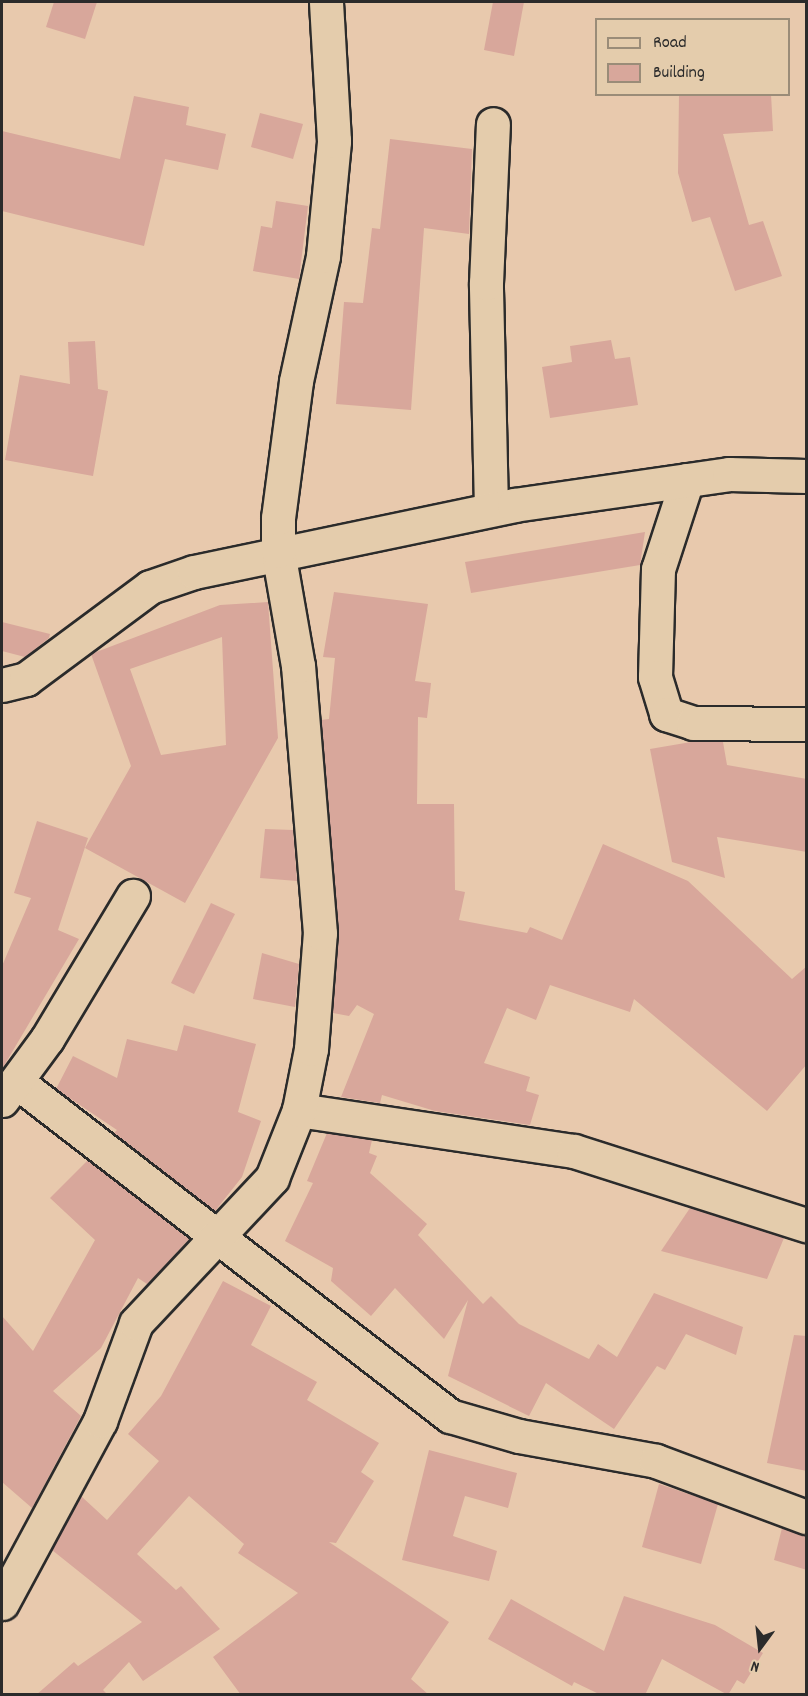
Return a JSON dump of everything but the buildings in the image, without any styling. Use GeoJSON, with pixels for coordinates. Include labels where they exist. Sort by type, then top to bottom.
{"type":"FeatureCollection","features":[{"type":"Feature","properties":{"kind":"street"},"geometry":{"type":"LineString","coordinates":[[2,1603],[100,1420],[136,1323],[272,1178],[299,1110],[311,1049],[320,933],[298,666],[278,550],[280,476],[323,256],[334,141],[326,2]]}},
{"type":"Feature","properties":{"kind":"street"},"geometry":{"type":"LineString","coordinates":[[491,509],[486,283],[493,124]]}},
{"type":"Feature","properties":{"kind":"street"},"geometry":{"type":"LineString","coordinates":[[2,685],[26,679],[150,587],[278,550],[491,509],[729,474],[807,476]]}},
{"type":"Feature","properties":{"kind":"street"},"geometry":{"type":"LineString","coordinates":[[687,480],[658,569],[655,677],[666,714],[693,723],[807,724]]}},
{"type":"Feature","properties":{"kind":"street"},"geometry":{"type":"LineString","coordinates":[[133,896],[9,1091],[216,1240],[450,1416],[519,1436],[656,1461],[807,1517]]}},
{"type":"Feature","properties":{"kind":"street"},"geometry":{"type":"LineString","coordinates":[[299,1110],[574,1151],[807,1225]]}}]}
